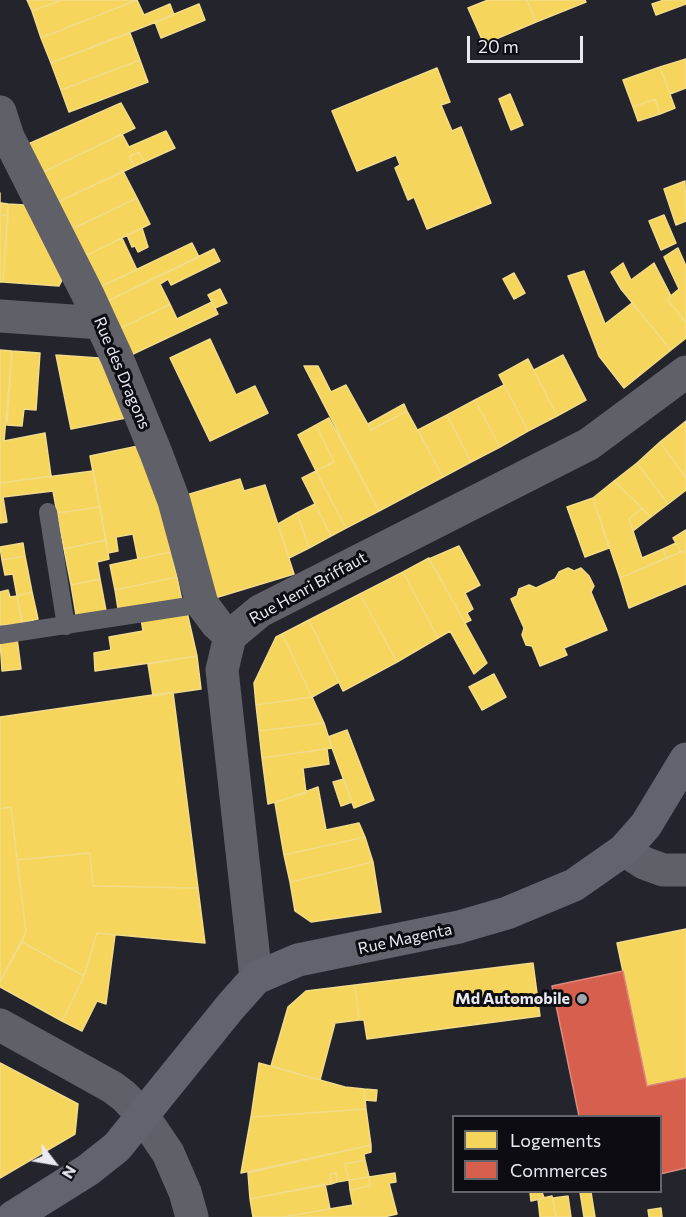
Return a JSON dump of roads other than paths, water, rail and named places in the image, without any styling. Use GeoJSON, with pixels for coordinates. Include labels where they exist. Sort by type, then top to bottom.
{"type":"FeatureCollection","features":[{"type":"Feature","properties":{"kind":"street","name":"Rue des Dragons"},"geometry":{"type":"LineString","coordinates":[[0,112],[8,137],[101,323],[166,478],[202,604],[216,624],[231,636]]}},
{"type":"Feature","properties":{"kind":"street"},"geometry":{"type":"LineString","coordinates":[[0,316],[101,323]]}},
{"type":"Feature","properties":{"kind":"street","name":"Rue Henri Briffaut"},"geometry":{"type":"LineString","coordinates":[[231,636],[260,611],[589,444],[686,372]]}},
{"type":"Feature","properties":{"kind":"street"},"geometry":{"type":"LineString","coordinates":[[231,636],[222,670],[256,978]]}},
{"type":"Feature","properties":{"kind":"street","name":"Rue Magenta"},"geometry":{"type":"LineString","coordinates":[[13,1217],[105,1158],[143,1116],[201,1042],[256,978],[298,960],[401,941],[507,913],[574,885],[624,850],[662,802],[686,759]]}},
{"type":"Feature","properties":{"kind":"street"},"geometry":{"type":"LineString","coordinates":[[624,850],[644,863],[663,870],[686,870]]}},
{"type":"Feature","properties":{"kind":"street"},"geometry":{"type":"LineString","coordinates":[[0,1025],[112,1087],[143,1116],[175,1166],[192,1217]]}},
{"type":"Feature","properties":{"kind":"lane"},"geometry":{"type":"LineString","coordinates":[[48,512],[66,626]]}},
{"type":"Feature","properties":{"kind":"lane"},"geometry":{"type":"LineString","coordinates":[[0,634],[202,604]]}},
{"type":"Feature","properties":{"kind":"place","name":"Md Automobile"},"geometry":{"type":"Point","coordinates":[582,999]}}]}
